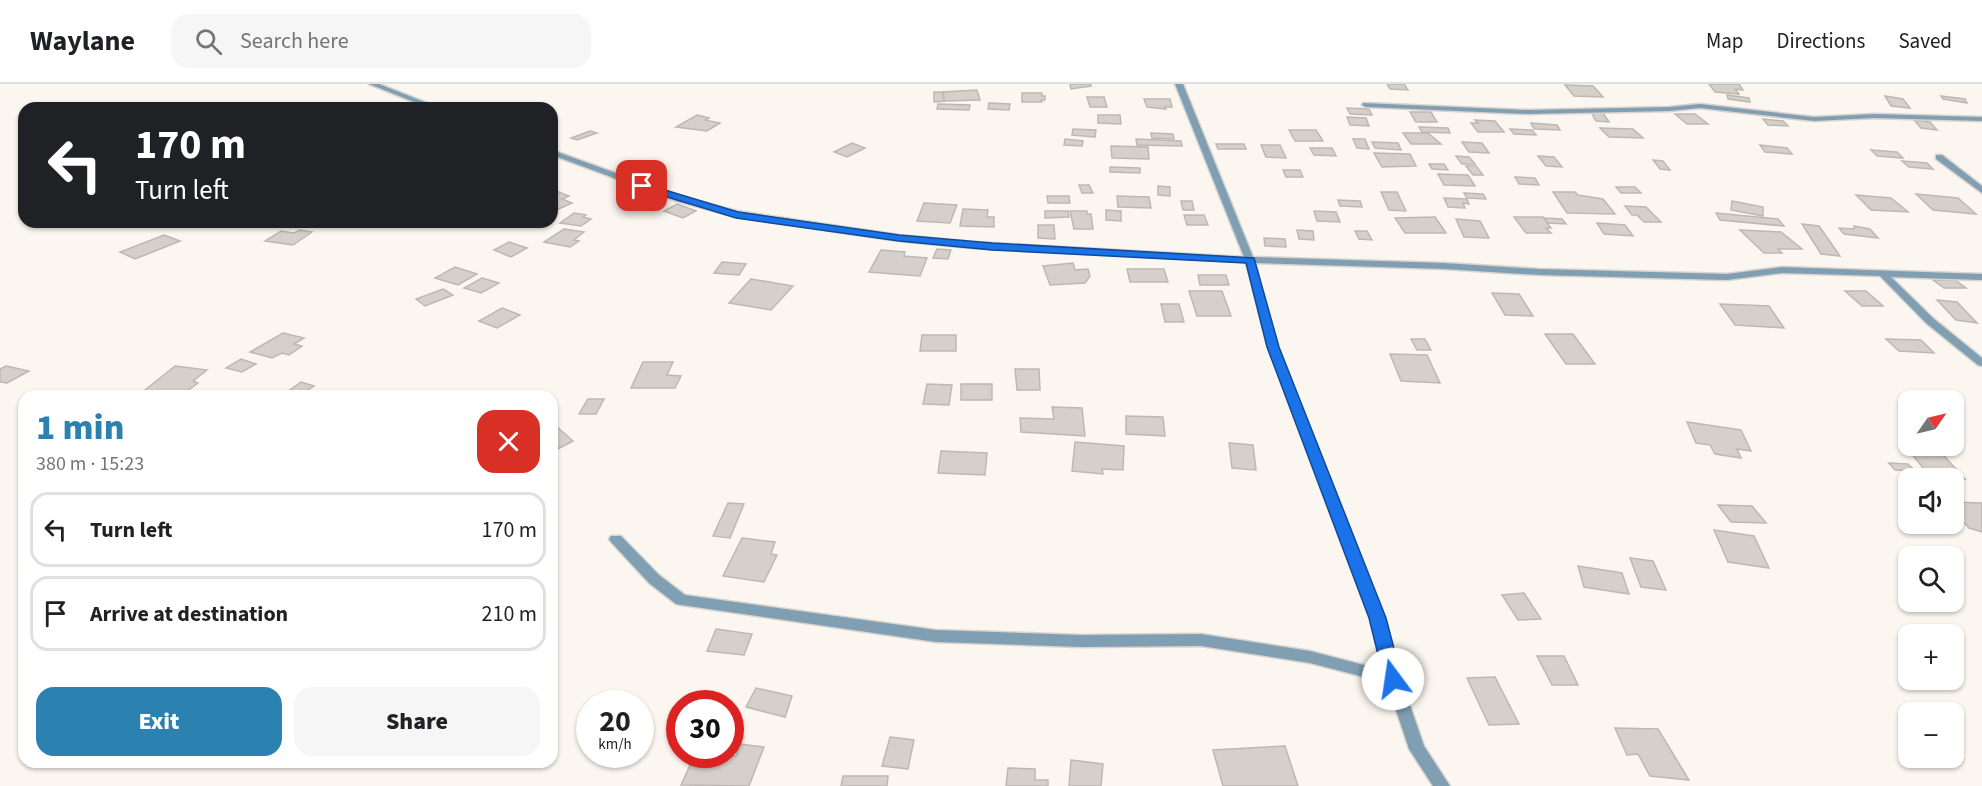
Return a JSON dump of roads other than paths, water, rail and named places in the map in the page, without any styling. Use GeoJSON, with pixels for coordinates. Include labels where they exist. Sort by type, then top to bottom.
{"type":"FeatureCollection","features":[{"type":"Feature","properties":{"kind":"street"},"geometry":{"type":"LineString","coordinates":[[373,84],[420,102]]}},
{"type":"Feature","properties":{"kind":"street"},"geometry":{"type":"LineString","coordinates":[[1179,84],[1250,260],[1273,347],[1378,618],[1393,679],[1417,748],[1442,786]]}},
{"type":"Feature","properties":{"kind":"street"},"geometry":{"type":"LineString","coordinates":[[1366,105],[1528,112],[1669,109],[1700,106],[1814,119],[1874,116],[1982,119]]}},
{"type":"Feature","properties":{"kind":"street"},"geometry":{"type":"LineString","coordinates":[[558,154],[679,199],[736,214],[793,224],[972,245],[1540,272],[1727,277],[1782,270],[1982,277]]}},
{"type":"Feature","properties":{"kind":"street"},"geometry":{"type":"LineString","coordinates":[[1939,157],[1982,190]]}},
{"type":"Feature","properties":{"kind":"street"},"geometry":{"type":"LineString","coordinates":[[1884,275],[1930,321],[1982,363]]}},
{"type":"Feature","properties":{"kind":"street"},"geometry":{"type":"LineString","coordinates":[[616,539],[654,579],[681,600],[936,636],[1081,641],[1201,640],[1310,657],[1393,679]]}}]}
